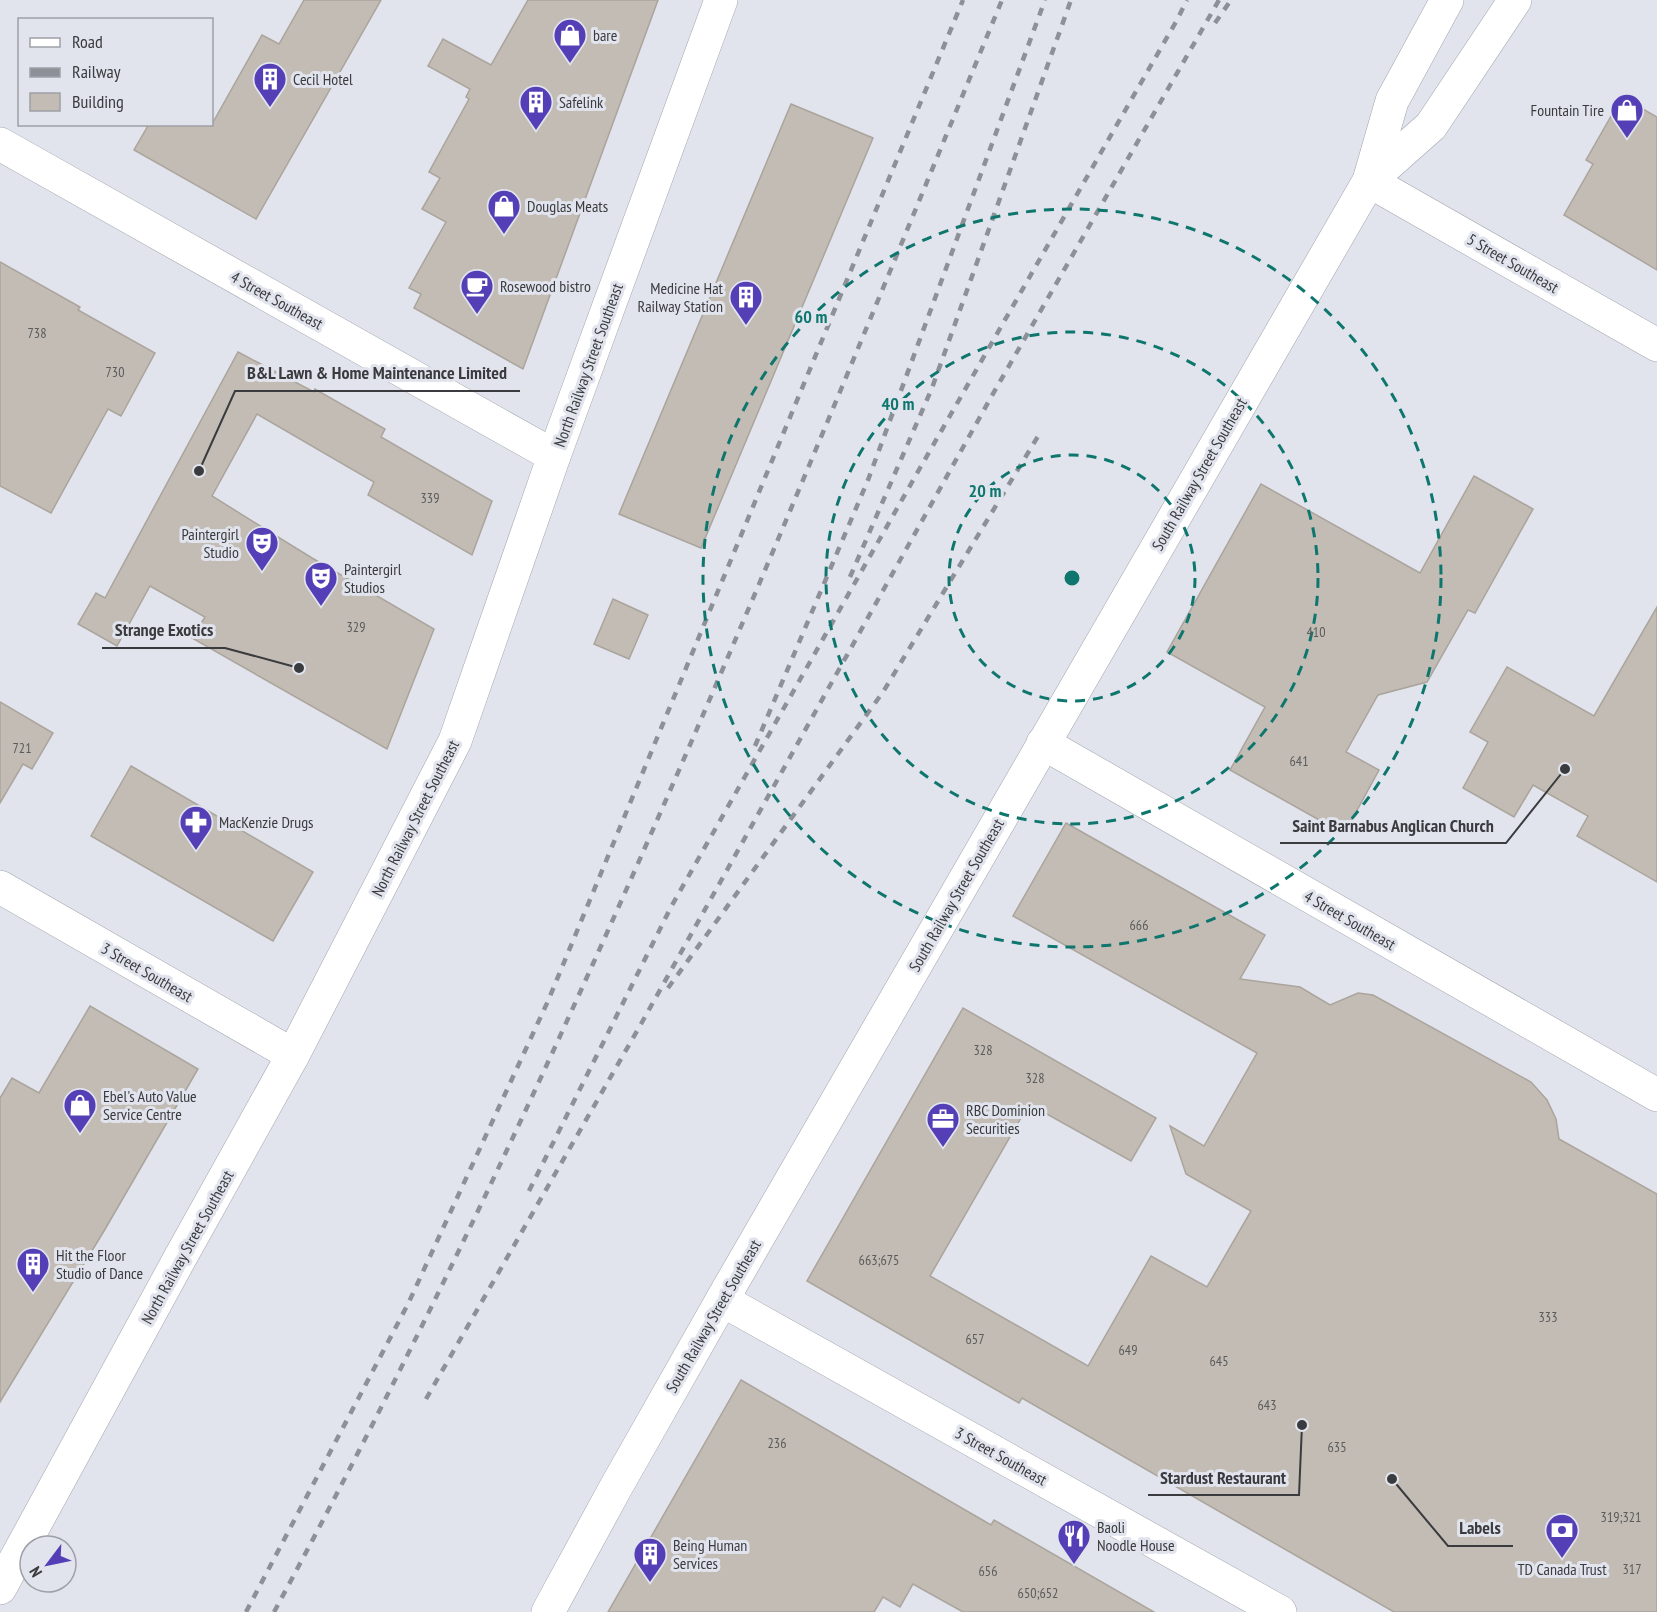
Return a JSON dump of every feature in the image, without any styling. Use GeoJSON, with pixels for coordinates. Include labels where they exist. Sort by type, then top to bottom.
{"type":"FeatureCollection","features":[{"type":"Feature","properties":{"kind":"street","name":"North Railway Street Southeast"},"geometry":{"type":"LineString","coordinates":[[0,1588],[293,1056],[455,741],[555,456],[722,0]]}},
{"type":"Feature","properties":{"kind":"street","name":"South Railway Street Southeast"},"geometry":{"type":"LineString","coordinates":[[548,1612],[722,1300],[1370,181],[1392,101],[1447,0]]}},
{"type":"Feature","properties":{"kind":"street","name":"South Railway Street Southeast"},"geometry":{"type":"LineString","coordinates":[[1370,181],[1431,126],[1515,0]]}},
{"type":"Feature","properties":{"kind":"street","name":"4 Street Southeast"},"geometry":{"type":"LineString","coordinates":[[0,144],[555,456]]}},
{"type":"Feature","properties":{"kind":"street","name":"5 Street Southeast"},"geometry":{"type":"LineString","coordinates":[[1370,181],[1657,345]]}},
{"type":"Feature","properties":{"kind":"street","name":"4 Street Southeast"},"geometry":{"type":"LineString","coordinates":[[1043,743],[1657,1095]]}},
{"type":"Feature","properties":{"kind":"street","name":"3 Street Southeast"},"geometry":{"type":"LineString","coordinates":[[0,887],[293,1056]]}},
{"type":"Feature","properties":{"kind":"street","name":"3 Street Southeast"},"geometry":{"type":"LineString","coordinates":[[722,1300],[1280,1612]]}},
{"type":"Feature","properties":{"kind":"building","name":"Cecil Hotel"},"geometry":{"type":"Polygon","coordinates":[[[304,0],[381,0],[256,219],[134,150],[148,126],[213,126],[262,35],[279,44],[304,0]]]}},
{"type":"Feature","properties":{"kind":"building"},"geometry":{"type":"Polygon","coordinates":[[[528,0],[658,0],[523,369],[414,308],[421,294],[409,288],[446,222],[422,209],[440,178],[429,172],[469,99],[466,97],[470,89],[428,66],[443,39],[491,65],[528,0]]]}},
{"type":"Feature","properties":{"kind":"building"},"geometry":{"type":"Polygon","coordinates":[[[1622,97],[1657,117],[1657,270],[1564,215],[1593,164],[1586,160],[1622,97]]]}},
{"type":"Feature","properties":{"kind":"building","name":"Medicine Hat Railway Station"},"geometry":{"type":"Polygon","coordinates":[[[791,104],[873,138],[701,548],[619,514],[791,104]]]}},
{"type":"Feature","properties":{"kind":"building"},"geometry":{"type":"Polygon","coordinates":[[[0,262],[80,307],[78,310],[155,353],[121,416],[108,409],[51,513],[0,486],[0,262]]]}},
{"type":"Feature","properties":{"kind":"building"},"geometry":{"type":"Polygon","coordinates":[[[238,352],[314,392],[315,389],[385,429],[381,437],[492,501],[472,555],[368,495],[374,482],[257,414],[212,496],[434,629],[387,749],[192,638],[205,617],[150,586],[117,646],[78,624],[96,593],[105,598],[238,352]]]}},
{"type":"Feature","properties":{"kind":"building"},"geometry":{"type":"Polygon","coordinates":[[[1474,476],[1533,509],[1475,613],[1468,610],[1427,682],[1378,695],[1346,752],[1379,770],[1344,834],[1230,770],[1265,707],[1167,652],[1261,484],[1420,573],[1474,476]]]}},
{"type":"Feature","properties":{"kind":"building"},"geometry":{"type":"Polygon","coordinates":[[[613,599],[648,615],[629,659],[594,644],[613,599]]]}},
{"type":"Feature","properties":{"kind":"building"},"geometry":{"type":"Polygon","coordinates":[[[1657,607],[1657,882],[1577,836],[1588,816],[1533,785],[1514,817],[1463,788],[1488,742],[1470,732],[1507,667],[1594,716],[1657,607]]]}},
{"type":"Feature","properties":{"kind":"building"},"geometry":{"type":"Polygon","coordinates":[[[0,702],[53,733],[32,769],[23,764],[0,803],[0,702]]]}},
{"type":"Feature","properties":{"kind":"building","name":"MacKenzie Drugs"},"geometry":{"type":"Polygon","coordinates":[[[131,766],[313,872],[273,941],[91,836],[131,766]]]}},
{"type":"Feature","properties":{"kind":"building"},"geometry":{"type":"Polygon","coordinates":[[[1066,823],[1265,935],[1240,979],[1300,987],[1330,1005],[1358,993],[1373,995],[1531,1082],[1547,1100],[1556,1119],[1559,1139],[1657,1194],[1657,1612],[1394,1612],[1022,1398],[1019,1403],[807,1281],[963,1008],[1156,1118],[1131,1161],[1029,1104],[930,1276],[1088,1366],[1151,1256],[1207,1287],[1251,1211],[1186,1174],[1170,1126],[1204,1146],[1257,1053],[1013,916],[1066,823]]]}},
{"type":"Feature","properties":{"kind":"building","name":"Ebel's Auto Value Service Centre"},"geometry":{"type":"Polygon","coordinates":[[[90,1006],[198,1069],[104,1231],[0,1402],[0,1098],[12,1078],[39,1093],[90,1006]]]}},
{"type":"Feature","properties":{"kind":"building"},"geometry":{"type":"Polygon","coordinates":[[[741,1380],[991,1525],[994,1520],[1154,1612],[963,1612],[913,1584],[900,1607],[883,1597],[874,1612],[608,1612],[741,1380]]]}},
{"type":"Feature","properties":{"kind":"railway"},"geometry":{"type":"LineString","coordinates":[[246,1612],[408,1304],[548,1001],[963,0]]}},
{"type":"Feature","properties":{"kind":"railway"},"geometry":{"type":"LineString","coordinates":[[274,1612],[377,1416],[475,1218],[569,1018],[747,613],[1002,0]]}},
{"type":"Feature","properties":{"kind":"railway"},"geometry":{"type":"LineString","coordinates":[[755,746],[868,480],[1045,0]]}},
{"type":"Feature","properties":{"kind":"railway"},"geometry":{"type":"LineString","coordinates":[[850,577],[932,388],[1071,0]]}},
{"type":"Feature","properties":{"kind":"railway"},"geometry":{"type":"LineString","coordinates":[[529,1191],[671,907],[1187,0]]}},
{"type":"Feature","properties":{"kind":"railway"},"geometry":{"type":"LineString","coordinates":[[426,1399],[641,1024],[990,399],[1219,0]]}},
{"type":"Feature","properties":{"kind":"railway"},"geometry":{"type":"LineString","coordinates":[[1215,23],[1231,0]]}},
{"type":"Feature","properties":{"kind":"railway"},"geometry":{"type":"LineString","coordinates":[[668,988],[883,692],[1040,433]]}},
{"type":"Feature","properties":{"kind":"place","name":"bare"},"geometry":{"type":"Point","coordinates":[570,64]}},
{"type":"Feature","properties":{"kind":"place","name":"Cecil Hotel"},"geometry":{"type":"Point","coordinates":[270,108]}},
{"type":"Feature","properties":{"kind":"place","name":"Safelink"},"geometry":{"type":"Point","coordinates":[536,131]}},
{"type":"Feature","properties":{"kind":"place","name":"Fountain Tire"},"geometry":{"type":"Point","coordinates":[1627,139]}},
{"type":"Feature","properties":{"kind":"place","name":"Douglas Meats"},"geometry":{"type":"Point","coordinates":[504,235]}},
{"type":"Feature","properties":{"kind":"place","name":"Rosewood bistro"},"geometry":{"type":"Point","coordinates":[477,315]}},
{"type":"Feature","properties":{"kind":"place","name":"Medicine Hat Railway Station"},"geometry":{"type":"Point","coordinates":[746,326]}},
{"type":"Feature","properties":{"kind":"place","name":"B&L Lawn & Home Maintenance Limited"},"geometry":{"type":"Point","coordinates":[199,471]}},
{"type":"Feature","properties":{"kind":"place","name":"Paintergirl Studio"},"geometry":{"type":"Point","coordinates":[262,572]}},
{"type":"Feature","properties":{"kind":"place","name":"Paintergirl Studios"},"geometry":{"type":"Point","coordinates":[321,607]}},
{"type":"Feature","properties":{"kind":"place","name":"Strange Exotics"},"geometry":{"type":"Point","coordinates":[299,668]}},
{"type":"Feature","properties":{"kind":"place","name":"Saint Barnabus Anglican Church"},"geometry":{"type":"Point","coordinates":[1565,769]}},
{"type":"Feature","properties":{"kind":"place","name":"MacKenzie Drugs"},"geometry":{"type":"Point","coordinates":[196,851]}},
{"type":"Feature","properties":{"kind":"place","name":"Ebel's Auto Value Service Centre"},"geometry":{"type":"Point","coordinates":[80,1134]}},
{"type":"Feature","properties":{"kind":"place","name":"RBC Dominion Securities"},"geometry":{"type":"Point","coordinates":[943,1148]}},
{"type":"Feature","properties":{"kind":"place","name":"Hit the Floor Studio of Dance"},"geometry":{"type":"Point","coordinates":[33,1293]}},
{"type":"Feature","properties":{"kind":"place","name":"Stardust Restaurant"},"geometry":{"type":"Point","coordinates":[1302,1425]}},
{"type":"Feature","properties":{"kind":"place","name":"Labels"},"geometry":{"type":"Point","coordinates":[1392,1479]}},
{"type":"Feature","properties":{"kind":"place","name":"TD Canada Trust"},"geometry":{"type":"Point","coordinates":[1562,1559]}},
{"type":"Feature","properties":{"kind":"place","name":"Baoli Noodle House"},"geometry":{"type":"Point","coordinates":[1074,1565]}},
{"type":"Feature","properties":{"kind":"place","name":"Being Human Services"},"geometry":{"type":"Point","coordinates":[650,1583]}}]}
